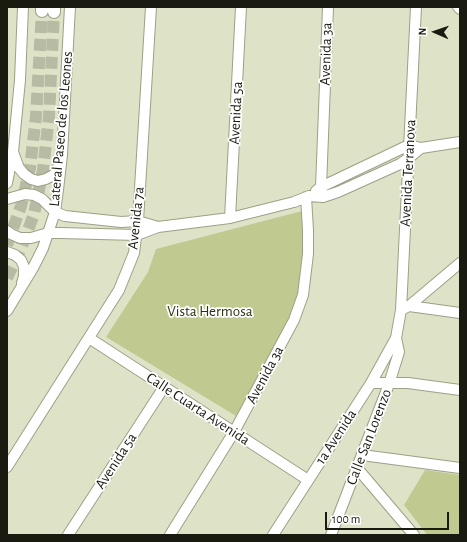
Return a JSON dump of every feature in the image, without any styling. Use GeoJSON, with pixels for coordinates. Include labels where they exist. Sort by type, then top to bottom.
{"type":"FeatureCollection","features":[{"type":"Feature","properties":{"kind":"street"},"geometry":{"type":"LineString","coordinates":[[7,184],[13,152],[20,80],[23,7]]}},
{"type":"Feature","properties":{"kind":"street","name":"Lateral Paseo de los Leones"},"geometry":{"type":"LineString","coordinates":[[7,311],[33,268],[48,233],[54,212],[62,155],[70,7]]}},
{"type":"Feature","properties":{"kind":"street","name":"Avenida 7a"},"geometry":{"type":"LineString","coordinates":[[7,467],[119,290],[134,253],[138,221],[151,7]]}},
{"type":"Feature","properties":{"kind":"street","name":"Avenida 5a"},"geometry":{"type":"LineString","coordinates":[[230,218],[242,7]]}},
{"type":"Feature","properties":{"kind":"street","name":"Avenida 3a"},"geometry":{"type":"LineString","coordinates":[[323,197],[321,187],[328,7]]}},
{"type":"Feature","properties":{"kind":"street","name":"Avenida Terranova"},"geometry":{"type":"LineString","coordinates":[[396,338],[405,308],[409,145],[416,7]]}},
{"type":"Feature","properties":{"kind":"street"},"geometry":{"type":"LineString","coordinates":[[7,231],[20,238],[31,238],[48,233],[137,235],[158,227],[230,218],[308,197],[321,187],[409,145],[421,148],[460,142]]}},
{"type":"Feature","properties":{"kind":"street"},"geometry":{"type":"LineString","coordinates":[[308,197],[323,197],[338,192],[409,158],[421,148]]}},
{"type":"Feature","properties":{"kind":"street"},"geometry":{"type":"LineString","coordinates":[[13,152],[19,168],[24,174],[31,179],[38,181],[46,180],[55,174],[62,155]]}},
{"type":"Feature","properties":{"kind":"street"},"geometry":{"type":"LineString","coordinates":[[7,199],[25,194],[34,195],[42,199],[54,212],[66,216],[121,222],[138,221],[158,227]]}},
{"type":"Feature","properties":{"kind":"street","name":"Avenida 3a"},"geometry":{"type":"LineString","coordinates":[[170,535],[234,432],[294,320],[303,295],[308,254],[308,197]]}},
{"type":"Feature","properties":{"kind":"street"},"geometry":{"type":"LineString","coordinates":[[7,252],[15,254],[21,260],[24,267],[24,276],[20,291]]}},
{"type":"Feature","properties":{"kind":"street"},"geometry":{"type":"LineString","coordinates":[[405,308],[460,263]]}},
{"type":"Feature","properties":{"kind":"street"},"geometry":{"type":"LineString","coordinates":[[405,308],[460,313]]}},
{"type":"Feature","properties":{"kind":"street","name":"Calle Cuarta Avenida"},"geometry":{"type":"LineString","coordinates":[[89,338],[308,480]]}},
{"type":"Feature","properties":{"kind":"street","name":"1a Avenida"},"geometry":{"type":"LineString","coordinates":[[273,535],[371,384],[396,338]]}},
{"type":"Feature","properties":{"kind":"street","name":"Calle San Lorenzo"},"geometry":{"type":"LineString","coordinates":[[331,535],[389,384],[399,352],[396,338]]}},
{"type":"Feature","properties":{"kind":"street"},"geometry":{"type":"LineString","coordinates":[[371,384],[408,383],[460,390]]}},
{"type":"Feature","properties":{"kind":"street","name":"Avenida 5a"},"geometry":{"type":"LineString","coordinates":[[68,535],[164,387]]}},
{"type":"Feature","properties":{"kind":"street"},"geometry":{"type":"LineString","coordinates":[[362,455],[460,468]]}},
{"type":"Feature","properties":{"kind":"street"},"geometry":{"type":"LineString","coordinates":[[357,468],[406,531],[414,535]]}},
{"type":"Feature","properties":{"kind":"green space","name":"Vista Hermosa"},"geometry":{"type":"Polygon","coordinates":[[[302,211],[303,280],[288,323],[236,416],[106,337],[148,272],[156,249],[302,211]]]}},
{"type":"Feature","properties":{"kind":"green space"},"geometry":{"type":"Polygon","coordinates":[[[425,470],[460,475],[460,535],[427,535],[404,505],[425,470]]]}},
{"type":"Feature","properties":{"kind":"tunnel"},"geometry":{"type":"LineString","coordinates":[[7,245],[21,206],[30,168],[36,116],[42,11]]}},
{"type":"Feature","properties":{"kind":"tunnel"},"geometry":{"type":"LineString","coordinates":[[7,278],[22,246],[34,214],[43,170],[49,116],[54,12]]}}]}
